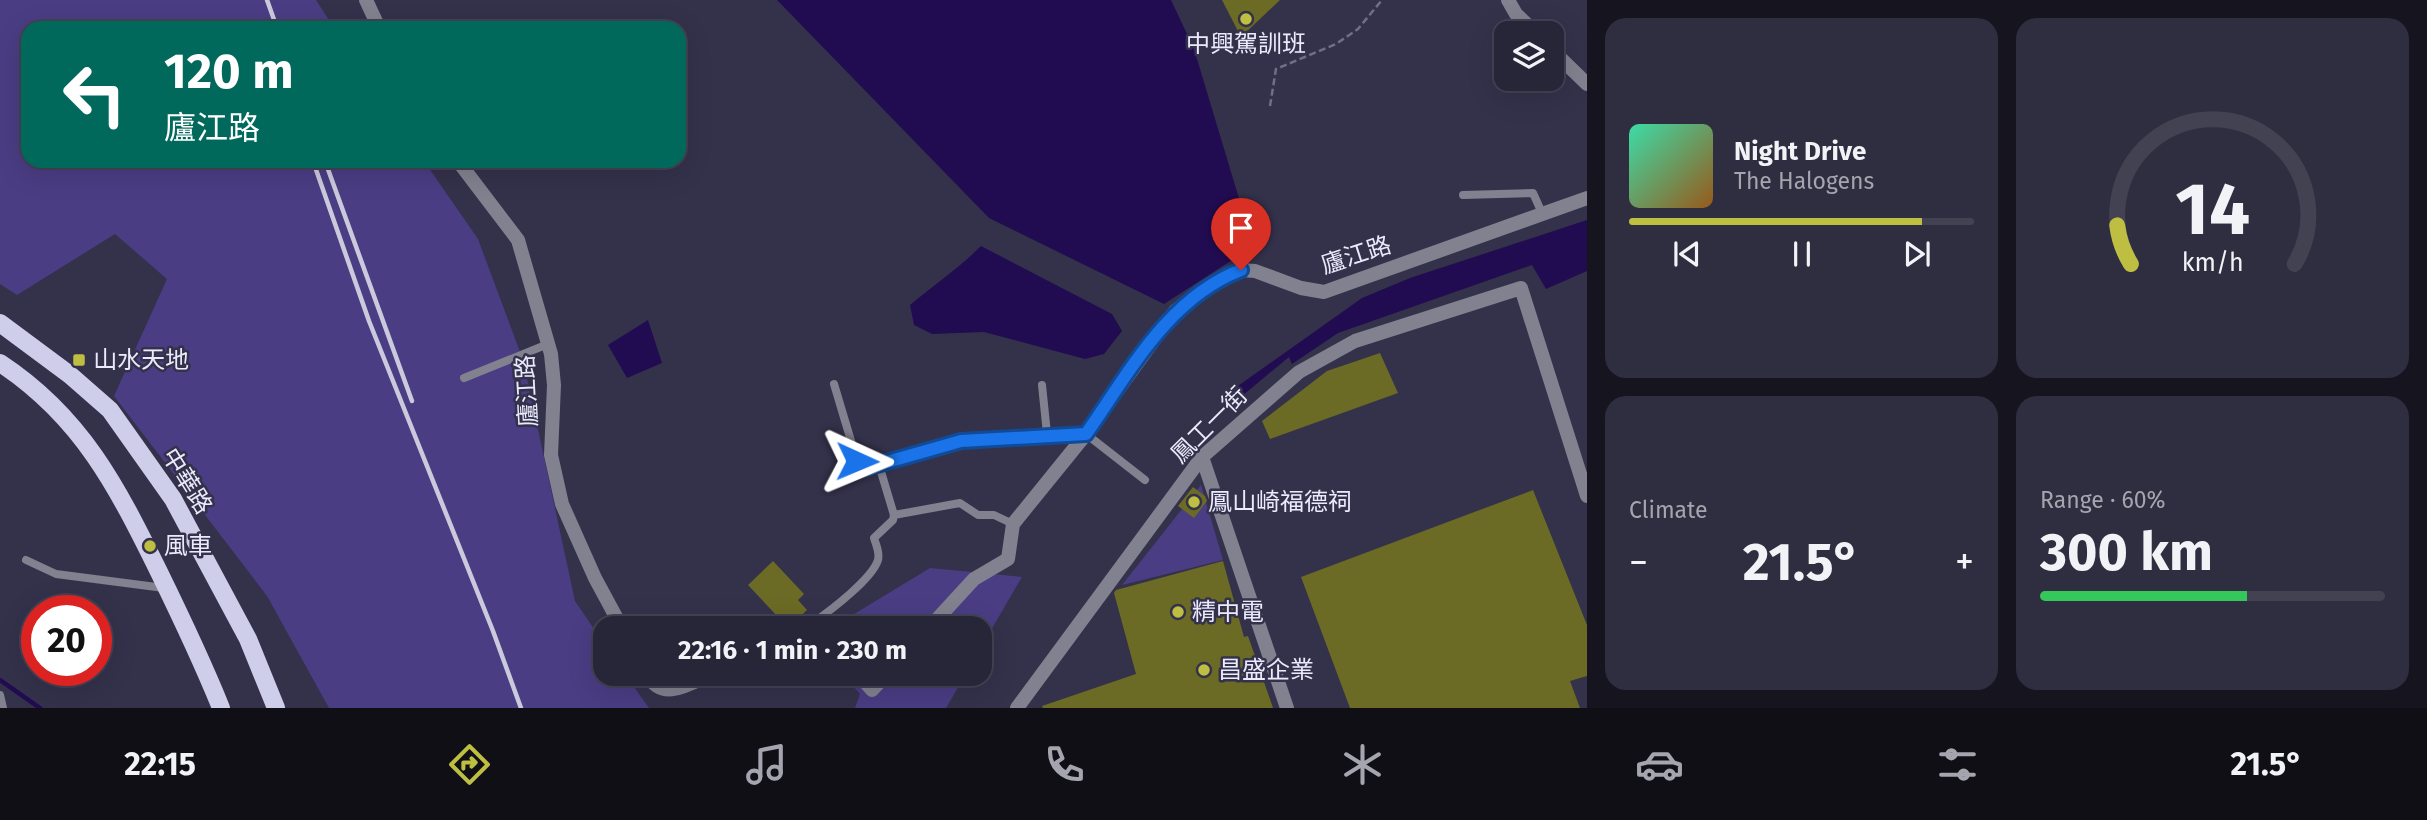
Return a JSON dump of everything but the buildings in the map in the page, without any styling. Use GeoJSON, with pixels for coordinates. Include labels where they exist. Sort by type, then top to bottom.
{"type":"FeatureCollection","features":[{"type":"Feature","properties":{"kind":"main road","name":"中華路"},"geometry":{"type":"LineString","coordinates":[[0,323],[70,375],[110,410],[173,499],[248,639],[276,708]]}},
{"type":"Feature","properties":{"kind":"main road"},"geometry":{"type":"LineString","coordinates":[[0,363],[57,408],[92,449],[131,515],[200,655],[220,708]]}},
{"type":"Feature","properties":{"kind":"street"},"geometry":{"type":"LineString","coordinates":[[366,0],[376,21]]}},
{"type":"Feature","properties":{"kind":"street"},"geometry":{"type":"LineString","coordinates":[[1508,0],[1523,21]]}},
{"type":"Feature","properties":{"kind":"street"},"geometry":{"type":"LineString","coordinates":[[1564,62],[1587,84]]}},
{"type":"Feature","properties":{"kind":"street","name":"廬江路"},"geometry":{"type":"LineString","coordinates":[[463,168],[518,240],[548,344],[554,385],[551,455],[562,504],[616,616]]}},
{"type":"Feature","properties":{"kind":"street","name":"廬江路"},"geometry":{"type":"LineString","coordinates":[[1013,524],[1086,434],[1175,312],[1224,276],[1241,270],[1255,271],[1301,288],[1324,292],[1587,198]]}},
{"type":"Feature","properties":{"kind":"street","name":"鳳工一街"},"geometry":{"type":"LineString","coordinates":[[1017,708],[1202,457],[1298,372],[1354,341],[1521,288],[1587,496]]}},
{"type":"Feature","properties":{"kind":"street"},"geometry":{"type":"LineString","coordinates":[[1202,457],[1287,708]]}},
{"type":"Feature","properties":{"kind":"street"},"geometry":{"type":"LineString","coordinates":[[940,616],[974,579],[1009,559],[1013,524]]}},
{"type":"Feature","properties":{"kind":"street"},"geometry":{"type":"LineString","coordinates":[[657,686],[669,690],[685,686]]}},
{"type":"Feature","properties":{"kind":"lane"},"geometry":{"type":"LineString","coordinates":[[1463,195],[1533,193],[1542,213]]}},
{"type":"Feature","properties":{"kind":"lane"},"geometry":{"type":"LineString","coordinates":[[464,378],[548,344]]}},
{"type":"Feature","properties":{"kind":"lane"},"geometry":{"type":"LineString","coordinates":[[834,384],[857,461],[866,468],[961,441],[1046,434],[1086,434],[1145,480]]}},
{"type":"Feature","properties":{"kind":"lane"},"geometry":{"type":"LineString","coordinates":[[1042,385],[1046,434]]}},
{"type":"Feature","properties":{"kind":"lane"},"geometry":{"type":"LineString","coordinates":[[825,616],[844,601],[877,564],[879,555],[874,538],[893,520],[878,465]]}},
{"type":"Feature","properties":{"kind":"lane"},"geometry":{"type":"LineString","coordinates":[[894,516],[960,503],[978,515],[994,515],[1013,524]]}},
{"type":"Feature","properties":{"kind":"lane"},"geometry":{"type":"LineString","coordinates":[[26,560],[56,574],[167,589]]}},
{"type":"Feature","properties":{"kind":"lane"},"geometry":{"type":"LineString","coordinates":[[0,695],[3,708]]}},
{"type":"Feature","properties":{"kind":"path"},"geometry":{"type":"LineString","coordinates":[[1270,106],[1276,69],[1336,44],[1358,29],[1382,0]]}},
{"type":"Feature","properties":{"kind":"shaded area"},"geometry":{"type":"Polygon","coordinates":[[[0,0],[316,0],[330,21],[21,21],[21,168],[429,168],[478,239],[523,360],[575,601],[593,627],[593,686],[633,686],[649,708],[329,708],[267,596],[114,396],[167,279],[115,234],[17,295],[0,284],[0,0]]]}},
{"type":"Feature","properties":{"kind":"shaded area"},"geometry":{"type":"Polygon","coordinates":[[[777,0],[1171,0],[1194,49],[1256,255],[1243,253],[1164,304],[989,218],[777,0]]]}},
{"type":"Feature","properties":{"kind":"shaded area"},"geometry":{"type":"Polygon","coordinates":[[[1587,220],[1587,271],[1546,289],[1532,265],[1338,333],[1292,364],[1289,357],[1230,406],[1221,398],[1362,298],[1410,278],[1587,220]]]}},
{"type":"Feature","properties":{"kind":"shaded area"},"geometry":{"type":"Polygon","coordinates":[[[981,246],[1112,314],[1122,331],[1104,354],[1085,359],[984,332],[932,334],[914,325],[910,305],[981,246]]]}},
{"type":"Feature","properties":{"kind":"shaded area"},"geometry":{"type":"Polygon","coordinates":[[[648,320],[662,363],[627,378],[608,345],[648,320]]]}},
{"type":"Feature","properties":{"kind":"shaded area"},"geometry":{"type":"Polygon","coordinates":[[[1201,485],[1223,560],[1122,585],[1201,485]]]}},
{"type":"Feature","properties":{"kind":"shaded area"},"geometry":{"type":"Polygon","coordinates":[[[930,568],[1022,577],[992,628],[992,616],[851,616],[930,568]]]}},
{"type":"Feature","properties":{"kind":"shaded area"},"geometry":{"type":"Polygon","coordinates":[[[853,686],[959,686],[946,708],[855,708],[860,694],[853,686]]]}},
{"type":"Feature","properties":{"kind":"waterway"},"geometry":{"type":"LineString","coordinates":[[0,680],[40,708]]}},
{"type":"Feature","properties":{"kind":"railway"},"geometry":{"type":"LineString","coordinates":[[267,0],[274,21]]}},
{"type":"Feature","properties":{"kind":"railway"},"geometry":{"type":"LineString","coordinates":[[315,168],[369,321],[521,708]]}},
{"type":"Feature","properties":{"kind":"railway"},"geometry":{"type":"LineString","coordinates":[[328,168],[412,401]]}},
{"type":"Feature","properties":{"kind":"place","name":"中興駕訓班"},"geometry":{"type":"Point","coordinates":[1246,19]}},
{"type":"Feature","properties":{"kind":"place","name":"山水天地"},"geometry":{"type":"Point","coordinates":[79,360]}},
{"type":"Feature","properties":{"kind":"place","name":"鳳山崎福德祠"},"geometry":{"type":"Point","coordinates":[1194,502]}},
{"type":"Feature","properties":{"kind":"place","name":"風車"},"geometry":{"type":"Point","coordinates":[150,546]}},
{"type":"Feature","properties":{"kind":"place","name":"精中電"},"geometry":{"type":"Point","coordinates":[1178,612]}},
{"type":"Feature","properties":{"kind":"place","name":"昌盛企業"},"geometry":{"type":"Point","coordinates":[1204,670]}},
{"type":"Feature","properties":{"kind":"route"},"geometry":{"type":"LineString","coordinates":[[857,461],[866,468],[961,441],[1046,434],[1086,434],[1175,312],[1224,276],[1241,270]]}}]}
